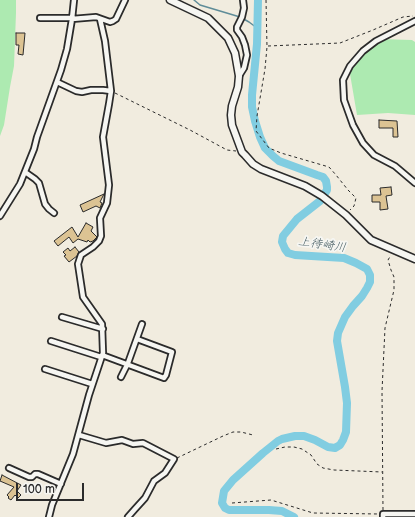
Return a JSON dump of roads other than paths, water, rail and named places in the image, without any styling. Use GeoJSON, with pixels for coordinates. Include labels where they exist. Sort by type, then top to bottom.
{"type":"FeatureCollection","features":[{"type":"Feature","properties":{"kind":"street"},"geometry":{"type":"LineString","coordinates":[[0,216],[20,184],[57,82],[67,49],[74,0]]}},
{"type":"Feature","properties":{"kind":"street"},"geometry":{"type":"LineString","coordinates":[[40,18],[72,19],[96,17],[110,22],[116,19],[125,0]]}},
{"type":"Feature","properties":{"kind":"street"},"geometry":{"type":"LineString","coordinates":[[170,0],[208,18],[228,38],[235,53],[239,76],[238,87],[232,106],[232,125],[242,152],[253,164],[305,186],[335,205],[371,240],[415,259]]}},
{"type":"Feature","properties":{"kind":"street"},"geometry":{"type":"LineString","coordinates":[[239,76],[244,68],[247,55],[242,37],[237,30],[244,8],[243,0]]}},
{"type":"Feature","properties":{"kind":"street"},"geometry":{"type":"LineString","coordinates":[[49,517],[52,505],[73,454],[92,384],[102,356],[102,324],[83,297],[78,264],[81,255],[93,247],[102,236],[100,218],[107,203],[109,185],[103,136],[111,91],[105,41],[100,19]]}},
{"type":"Feature","properties":{"kind":"street"},"geometry":{"type":"LineString","coordinates":[[415,21],[376,41],[363,51],[350,66],[343,80],[344,100],[353,125],[363,143],[374,155],[395,166],[415,183]]}},
{"type":"Feature","properties":{"kind":"street"},"geometry":{"type":"LineString","coordinates":[[57,82],[76,91],[111,91]]}},
{"type":"Feature","properties":{"kind":"street"},"geometry":{"type":"LineString","coordinates":[[25,172],[35,178],[39,184],[45,204],[54,213]]}},
{"type":"Feature","properties":{"kind":"street"},"geometry":{"type":"LineString","coordinates":[[62,317],[103,329]]}},
{"type":"Feature","properties":{"kind":"street"},"geometry":{"type":"LineString","coordinates":[[121,377],[142,324]]}},
{"type":"Feature","properties":{"kind":"street"},"geometry":{"type":"LineString","coordinates":[[51,342],[102,356],[164,378],[172,352],[137,339]]}},
{"type":"Feature","properties":{"kind":"street"},"geometry":{"type":"LineString","coordinates":[[45,369],[92,384]]}},
{"type":"Feature","properties":{"kind":"street"},"geometry":{"type":"LineString","coordinates":[[79,435],[106,443],[122,440],[133,444],[143,443],[174,459],[165,473],[154,481],[145,498],[128,517]]}},
{"type":"Feature","properties":{"kind":"street"},"geometry":{"type":"LineString","coordinates":[[9,468],[29,477],[38,474],[61,484]]}},
{"type":"Feature","properties":{"kind":"street"},"geometry":{"type":"LineString","coordinates":[[383,515],[415,514]]}},
{"type":"Feature","properties":{"kind":"waterway"},"geometry":{"type":"LineString","coordinates":[[194,0],[200,5],[240,17],[257,28]]}},
{"type":"Feature","properties":{"kind":"waterway","name":"上待崎川"},"geometry":{"type":"LineString","coordinates":[[258,0],[257,44],[252,107],[260,137],[265,148],[279,161],[323,177],[326,181],[327,187],[327,190],[320,201],[297,219],[283,236],[282,242],[288,253],[295,255],[344,258],[367,269],[370,275],[370,282],[367,288],[345,317],[338,333],[337,341],[347,403],[346,432],[340,445],[335,448],[328,447],[304,436],[295,436],[282,439],[263,453],[233,480],[224,491],[222,503],[225,508],[229,510],[282,511],[294,517]]}}]}
